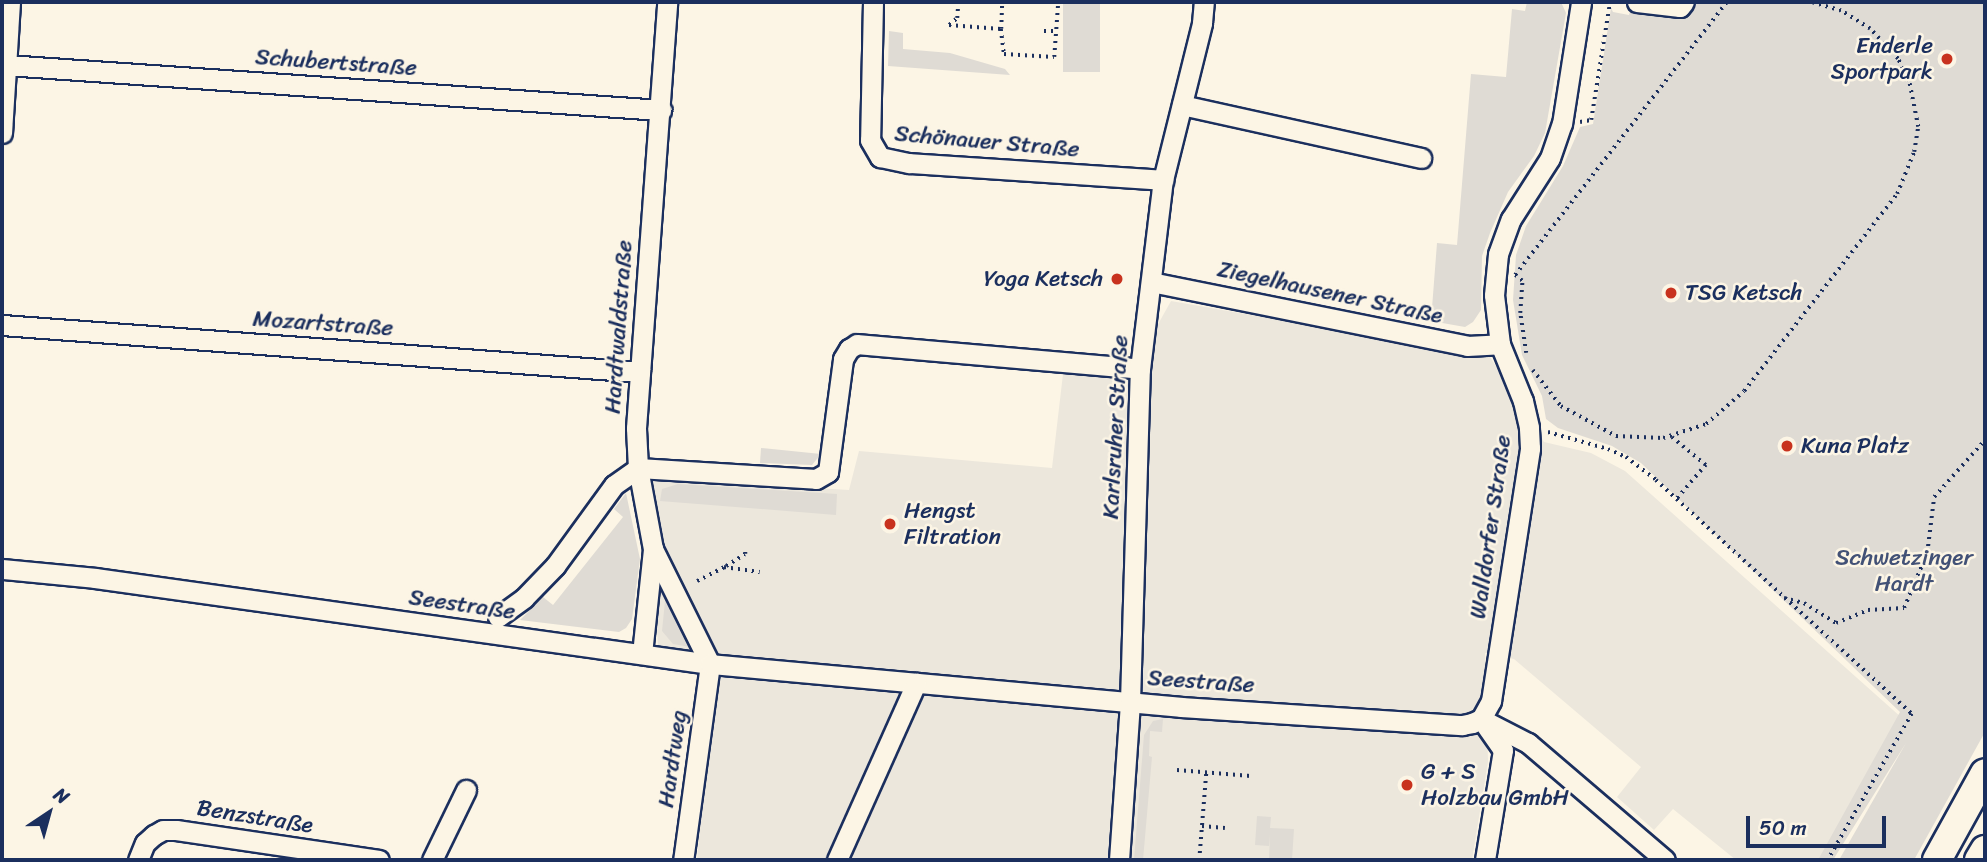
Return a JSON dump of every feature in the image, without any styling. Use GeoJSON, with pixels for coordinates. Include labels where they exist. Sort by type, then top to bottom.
{"type":"FeatureCollection","features":[{"type":"Feature","properties":{"kind":"highway"},"geometry":{"type":"LineString","coordinates":[[1937,860],[1985,773]]}},
{"type":"Feature","properties":{"kind":"highway"},"geometry":{"type":"LineString","coordinates":[[1979,860],[1985,850]]}},
{"type":"Feature","properties":{"kind":"street"},"geometry":{"type":"LineString","coordinates":[[2,133],[10,2]]}},
{"type":"Feature","properties":{"kind":"street","name":"Hardtwaldstraße"},"geometry":{"type":"LineString","coordinates":[[642,654],[653,549],[638,468],[636,428],[667,2]]}},
{"type":"Feature","properties":{"kind":"street","name":"Schönauer Straße"},"geometry":{"type":"LineString","coordinates":[[873,2],[870,140],[880,157],[909,163],[1163,180]]}},
{"type":"Feature","properties":{"kind":"street","name":"Karlsruher Straße"},"geometry":{"type":"LineString","coordinates":[[1119,860],[1130,702],[1140,369],[1163,180],[1202,23],[1204,2]]}},
{"type":"Feature","properties":{"kind":"street","name":"Walldorfer Straße"},"geometry":{"type":"LineString","coordinates":[[1481,719],[1491,701],[1530,448],[1530,427],[1523,401],[1500,344],[1494,295],[1498,254],[1511,219],[1549,158],[1562,124],[1581,2]]}},
{"type":"Feature","properties":{"kind":"street"},"geometry":{"type":"LineString","coordinates":[[1637,2],[1680,7],[1684,2]]}},
{"type":"Feature","properties":{"kind":"street","name":"Schubertstraße"},"geometry":{"type":"LineString","coordinates":[[6,65],[661,110]]}},
{"type":"Feature","properties":{"kind":"street"},"geometry":{"type":"LineString","coordinates":[[1182,105],[1421,158]]}},
{"type":"Feature","properties":{"kind":"street","name":"Ziegelhausener Straße"},"geometry":{"type":"LineString","coordinates":[[1151,282],[1467,346],[1500,344]]}},
{"type":"Feature","properties":{"kind":"street","name":"Mozartstraße"},"geometry":{"type":"LineString","coordinates":[[2,325],[640,372]]}},
{"type":"Feature","properties":{"kind":"street"},"geometry":{"type":"LineString","coordinates":[[498,617],[524,598],[555,566],[614,485],[638,468],[816,479],[828,472],[832,462],[843,359],[849,349],[857,344],[1140,369]]}},
{"type":"Feature","properties":{"kind":"street"},"geometry":{"type":"LineString","coordinates":[[653,549],[710,664]]}},
{"type":"Feature","properties":{"kind":"street","name":"Seestraße"},"geometry":{"type":"LineString","coordinates":[[2,569],[95,578],[710,664],[1130,702],[1462,726],[1481,719]]}},
{"type":"Feature","properties":{"kind":"street","name":"Hardtweg"},"geometry":{"type":"LineString","coordinates":[[683,860],[710,664]]}},
{"type":"Feature","properties":{"kind":"street"},"geometry":{"type":"LineString","coordinates":[[837,860],[916,683]]}},
{"type":"Feature","properties":{"kind":"street"},"geometry":{"type":"LineString","coordinates":[[1481,719],[1503,750],[1485,860]]}},
{"type":"Feature","properties":{"kind":"street"},"geometry":{"type":"LineString","coordinates":[[1481,719],[1528,743],[1665,860]]}},
{"type":"Feature","properties":{"kind":"street"},"geometry":{"type":"LineString","coordinates":[[432,860],[466,790]]}},
{"type":"Feature","properties":{"kind":"street","name":"Benzstraße"},"geometry":{"type":"LineString","coordinates":[[138,860],[145,843],[154,835],[163,830],[176,830],[380,860]]}},
{"type":"Feature","properties":{"kind":"path"},"geometry":{"type":"LineString","coordinates":[[958,2],[957,18],[949,25],[1001,29]]}},
{"type":"Feature","properties":{"kind":"path"},"geometry":{"type":"LineString","coordinates":[[1002,2],[1004,54],[1054,57],[1058,2]]}},
{"type":"Feature","properties":{"kind":"path"},"geometry":{"type":"LineString","coordinates":[[1577,122],[1591,120],[1610,2]]}},
{"type":"Feature","properties":{"kind":"path"},"geometry":{"type":"LineString","coordinates":[[1727,2],[1515,275],[1522,281],[1520,321],[1528,360],[1547,392],[1579,419],[1616,436],[1648,439],[1670,436],[1706,424],[1744,391],[1897,194],[1914,152],[1918,127],[1915,106],[1898,59],[1882,40],[1857,20],[1841,11],[1809,2]]}},
{"type":"Feature","properties":{"kind":"path"},"geometry":{"type":"LineString","coordinates":[[1044,31],[1055,31]]}},
{"type":"Feature","properties":{"kind":"path"},"geometry":{"type":"LineString","coordinates":[[1530,427],[1583,441],[1626,457],[1677,499],[1782,598],[1912,714],[1828,860]]}},
{"type":"Feature","properties":{"kind":"path"},"geometry":{"type":"LineString","coordinates":[[1670,436],[1706,465],[1677,499]]}},
{"type":"Feature","properties":{"kind":"path"},"geometry":{"type":"LineString","coordinates":[[1782,598],[1804,603],[1836,623],[1868,610],[1904,608],[1927,553],[1934,497],[1985,440]]}},
{"type":"Feature","properties":{"kind":"path"},"geometry":{"type":"LineString","coordinates":[[697,581],[745,554],[745,548]]}},
{"type":"Feature","properties":{"kind":"path"},"geometry":{"type":"LineString","coordinates":[[724,567],[760,572]]}},
{"type":"Feature","properties":{"kind":"path"},"geometry":{"type":"LineString","coordinates":[[1177,770],[1251,776]]}},
{"type":"Feature","properties":{"kind":"path"},"geometry":{"type":"LineString","coordinates":[[1199,860],[1206,773]]}},
{"type":"Feature","properties":{"kind":"path"},"geometry":{"type":"LineString","coordinates":[[1202,826],[1224,828]]}},
{"type":"Feature","properties":{"kind":"shaded area"},"geometry":{"type":"Polygon","coordinates":[[[1171,301],[1490,357],[1544,442],[1591,453],[1625,471],[1902,718],[1819,860],[1736,860],[1673,809],[1654,830],[1617,797],[1641,767],[1514,659],[1485,653],[1488,762],[1472,860],[697,860],[717,656],[658,651],[652,478],[849,490],[859,451],[1052,468],[1063,374],[1128,378],[1171,301]]]}},
{"type":"Feature","properties":{"kind":"green space"},"geometry":{"type":"Polygon","coordinates":[[[1063,2],[1100,2],[1100,72],[1063,72],[1063,2]]]}},
{"type":"Feature","properties":{"kind":"green space"},"geometry":{"type":"Polygon","coordinates":[[[1527,2],[1561,2],[1566,13],[1545,133],[1534,156],[1508,192],[1490,233],[1482,256],[1481,310],[1473,322],[1465,327],[1431,321],[1437,243],[1457,245],[1471,74],[1506,77],[1512,9],[1525,11],[1527,2]]]}},
{"type":"Feature","properties":{"kind":"green space","name":"TSG Ketsch"},"geometry":{"type":"Polygon","coordinates":[[[1632,2],[1985,2],[1985,732],[1914,860],[1839,860],[1906,743],[1833,860],[1818,860],[1900,712],[1641,463],[1612,446],[1558,428],[1546,419],[1542,396],[1522,355],[1513,300],[1516,255],[1526,226],[1563,166],[1580,127],[1593,124],[1611,8],[1613,12],[1629,15],[1632,2]]]}},
{"type":"Feature","properties":{"kind":"green space"},"geometry":{"type":"Polygon","coordinates":[[[889,31],[903,33],[903,49],[950,53],[1005,69],[1010,75],[888,66],[889,31]]]}},
{"type":"Feature","properties":{"kind":"green space"},"geometry":{"type":"Polygon","coordinates":[[[761,448],[821,454],[812,465],[760,463],[761,448]]]}},
{"type":"Feature","properties":{"kind":"green space"},"geometry":{"type":"Polygon","coordinates":[[[678,484],[837,494],[836,515],[660,501],[662,489],[678,484]]]}},
{"type":"Feature","properties":{"kind":"green space"},"geometry":{"type":"Polygon","coordinates":[[[626,493],[640,559],[632,619],[626,628],[619,632],[520,620],[543,597],[553,605],[623,517],[614,509],[626,493]]]}},
{"type":"Feature","properties":{"kind":"green space"},"geometry":{"type":"Polygon","coordinates":[[[666,591],[696,648],[673,644],[662,631],[666,591]]]}},
{"type":"Feature","properties":{"kind":"green space"},"geometry":{"type":"Polygon","coordinates":[[[1163,719],[1162,732],[1150,731],[1149,756],[1152,757],[1143,860],[1134,860],[1144,735],[1153,721],[1163,719]]]}},
{"type":"Feature","properties":{"kind":"green space"},"geometry":{"type":"Polygon","coordinates":[[[1257,816],[1271,817],[1270,828],[1294,829],[1292,860],[1269,860],[1270,835],[1269,846],[1255,845],[1257,816]]]}},
{"type":"Feature","properties":{"kind":"place","name":"Enderle Sportpark"},"geometry":{"type":"Point","coordinates":[1947,59]}},
{"type":"Feature","properties":{"kind":"place","name":"Yoga Ketsch"},"geometry":{"type":"Point","coordinates":[1117,279]}},
{"type":"Feature","properties":{"kind":"place","name":"TSG Ketsch"},"geometry":{"type":"Point","coordinates":[1671,293]}},
{"type":"Feature","properties":{"kind":"place","name":"Kuna Platz"},"geometry":{"type":"Point","coordinates":[1787,446]}},
{"type":"Feature","properties":{"kind":"place","name":"Hengst Filtration"},"geometry":{"type":"Point","coordinates":[890,524]}},
{"type":"Feature","properties":{"kind":"place","name":"G + S Holzbau GmbH"},"geometry":{"type":"Point","coordinates":[1407,785]}},
{"type":"Feature","properties":{"kind":"park label","name":"Schwetzinger Hardt"},"geometry":{"type":"Point","coordinates":[1904,571]}}]}
